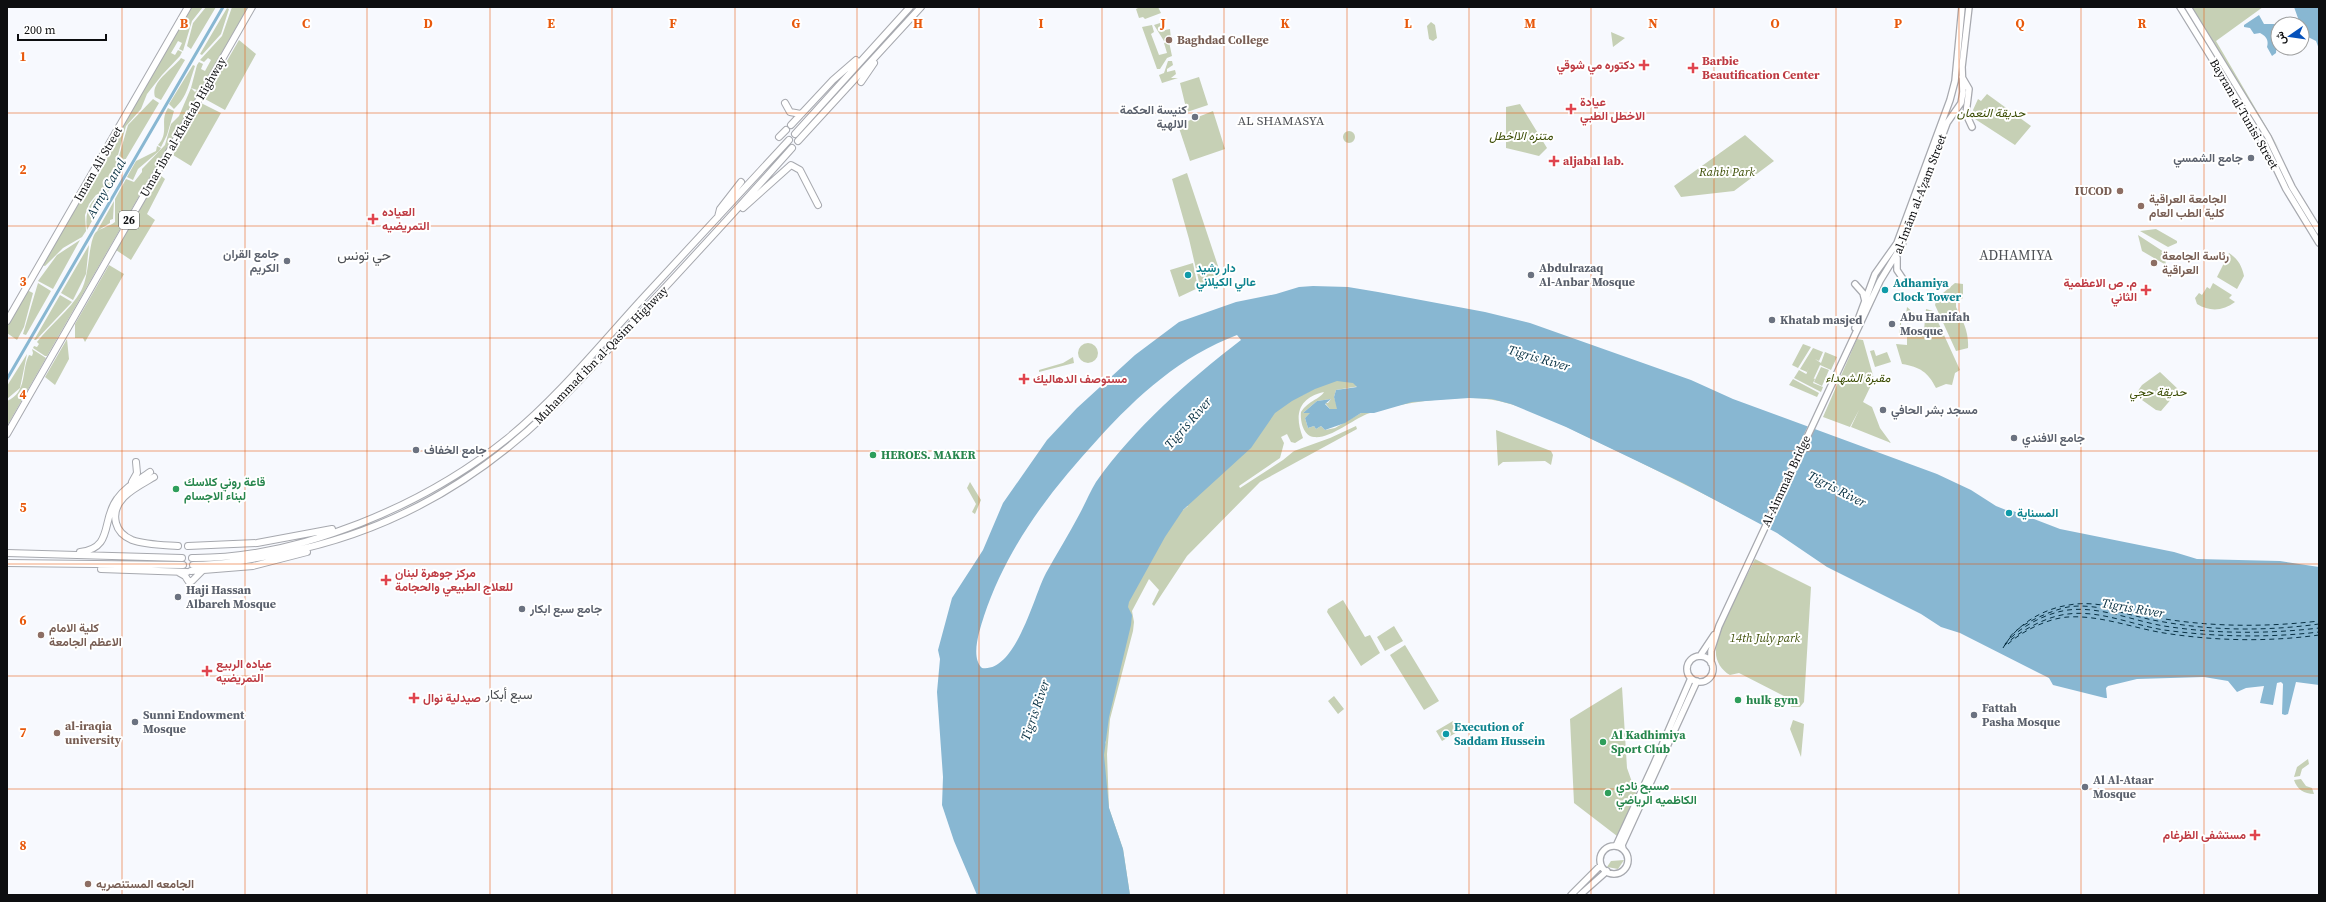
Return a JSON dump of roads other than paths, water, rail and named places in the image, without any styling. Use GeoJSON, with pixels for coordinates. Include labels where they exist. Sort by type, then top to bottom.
{"type":"FeatureCollection","features":[{"type":"Feature","properties":{"kind":"highway","name":"Imam Ali Street"},"geometry":{"type":"LineString","coordinates":[[7,321],[188,7]]}},
{"type":"Feature","properties":{"kind":"highway","name":"Umar ibn al-Khattab Highway"},"geometry":{"type":"LineString","coordinates":[[7,439],[8,431],[252,7]]}},
{"type":"Feature","properties":{"kind":"highway"},"geometry":{"type":"LineString","coordinates":[[795,134],[910,7]]}},
{"type":"Feature","properties":{"kind":"highway"},"geometry":{"type":"LineString","coordinates":[[798,141],[921,7]]}},
{"type":"Feature","properties":{"kind":"highway"},"geometry":{"type":"LineString","coordinates":[[861,82],[889,42]]}},
{"type":"Feature","properties":{"kind":"highway"},"geometry":{"type":"LineString","coordinates":[[791,125],[833,80],[876,44]]}},
{"type":"Feature","properties":{"kind":"highway"},"geometry":{"type":"LineString","coordinates":[[785,103],[790,112],[801,114]]}},
{"type":"Feature","properties":{"kind":"highway"},"geometry":{"type":"LineString","coordinates":[[779,137],[786,130]]}},
{"type":"Feature","properties":{"kind":"highway","name":"Muhammad ibn al-Qasim Highway"},"geometry":{"type":"LineString","coordinates":[[192,558],[232,556],[284,546],[352,526],[403,506],[464,470],[509,438],[606,341],[789,140]]}},
{"type":"Feature","properties":{"kind":"highway","name":"Muhammad ibn al-Qasim Highway"},"geometry":{"type":"LineString","coordinates":[[190,569],[256,558],[333,542],[364,532],[423,504],[469,477],[513,444],[564,397],[792,148]]}},
{"type":"Feature","properties":{"kind":"highway"},"geometry":{"type":"LineString","coordinates":[[707,242],[791,165],[797,167],[800,171],[818,205]]}},
{"type":"Feature","properties":{"kind":"highway"},"geometry":{"type":"LineString","coordinates":[[718,217],[720,209],[740,182]]}},
{"type":"Feature","properties":{"kind":"highway"},"geometry":{"type":"LineString","coordinates":[[60,555],[88,551],[99,545],[105,534],[114,503],[138,473],[136,462]]}},
{"type":"Feature","properties":{"kind":"highway"},"geometry":{"type":"LineString","coordinates":[[128,487],[152,475],[122,499],[116,511],[116,525],[123,534],[134,541],[178,546]]}},
{"type":"Feature","properties":{"kind":"highway"},"geometry":{"type":"LineString","coordinates":[[188,546],[257,543],[352,526]]}},
{"type":"Feature","properties":{"kind":"highway"},"geometry":{"type":"LineString","coordinates":[[56,564],[124,570],[176,572],[190,569],[204,571],[264,564],[295,556],[333,542]]}},
{"type":"Feature","properties":{"kind":"highway"},"geometry":{"type":"LineString","coordinates":[[7,553],[182,558]]}},
{"type":"Feature","properties":{"kind":"highway"},"geometry":{"type":"LineString","coordinates":[[7,563],[183,565]]}},
{"type":"Feature","properties":{"kind":"highway"},"geometry":{"type":"LineString","coordinates":[[176,572],[185,576],[190,582],[204,571]]}},
{"type":"Feature","properties":{"kind":"main road","name":"al-Imām al-Aʿẓam Street"},"geometry":{"type":"LineString","coordinates":[[1853,336],[1873,278],[1877,270],[1897,243],[1950,100],[1955,81],[1962,7]]}},
{"type":"Feature","properties":{"kind":"main road","name":"al-Imām al-Aʿẓam Street"},"geometry":{"type":"LineString","coordinates":[[1853,336],[1861,323],[1880,281],[1898,255],[1947,123],[1961,103],[1968,7]]}},
{"type":"Feature","properties":{"kind":"main road","name":"Bayram al-Tunisi Street"},"geometry":{"type":"LineString","coordinates":[[2180,7],[2266,146],[2286,189],[2319,243]]}},
{"type":"Feature","properties":{"kind":"main road","name":"Bayram al-Tunisi Street"},"geometry":{"type":"LineString","coordinates":[[2188,7],[2268,137],[2292,187],[2319,231]]}},
{"type":"Feature","properties":{"kind":"main road"},"geometry":{"type":"LineString","coordinates":[[1962,77],[1969,89],[1966,114],[1972,127]]}},
{"type":"Feature","properties":{"kind":"main road"},"geometry":{"type":"LineString","coordinates":[[1898,255],[1897,270],[1903,279]]}},
{"type":"Feature","properties":{"kind":"main road"},"geometry":{"type":"LineString","coordinates":[[1877,270],[1884,274]]}},
{"type":"Feature","properties":{"kind":"main road"},"geometry":{"type":"LineString","coordinates":[[1873,278],[1880,281]]}},
{"type":"Feature","properties":{"kind":"main road"},"geometry":{"type":"LineString","coordinates":[[1855,284],[1863,293],[1865,303]]}},
{"type":"Feature","properties":{"kind":"main road","name":"Al-Aimmah Bridge"},"geometry":{"type":"LineString","coordinates":[[1711,662],[1711,651],[1719,626],[1853,336]]}},
{"type":"Feature","properties":{"kind":"main road","name":"Al-Aimmah Bridge"},"geometry":{"type":"LineString","coordinates":[[1700,656],[1719,626]]}},
{"type":"Feature","properties":{"kind":"main road"},"geometry":{"type":"LineString","coordinates":[[1700,656],[1711,662],[1712,668],[1710,676],[1705,680],[1697,681],[1691,678],[1688,672],[1688,664],[1693,658],[1700,656]]}},
{"type":"Feature","properties":{"kind":"main road"},"geometry":{"type":"LineString","coordinates":[[1616,846],[1691,678]]}},
{"type":"Feature","properties":{"kind":"main road"},"geometry":{"type":"LineString","coordinates":[[1623,849],[1616,846],[1608,847],[1602,853],[1602,865],[1607,871],[1619,872],[1625,867],[1627,858],[1622,845],[1697,681]]}},
{"type":"Feature","properties":{"kind":"main road"},"geometry":{"type":"LineString","coordinates":[[1571,895],[1602,865]]}},
{"type":"Feature","properties":{"kind":"main road"},"geometry":{"type":"LineString","coordinates":[[1580,895],[1607,871]]}},
{"type":"Feature","properties":{"kind":"water"},"geometry":{"type":"Polygon","coordinates":[[[2294,7],[2319,7],[2319,49],[2316,41],[2310,38],[2310,16],[2297,16],[2294,7]]]}},
{"type":"Feature","properties":{"kind":"water"},"geometry":{"type":"Polygon","coordinates":[[[2259,15],[2264,24],[2270,24],[2270,52],[2267,47],[2268,42],[2265,37],[2260,33],[2254,34],[2250,28],[2244,27],[2244,25],[2259,15]]]}},
{"type":"Feature","properties":{"kind":"water","name":"Tigris River"},"geometry":{"type":"Polygon","coordinates":[[[1299,287],[1348,287],[1485,312],[1530,323],[1691,380],[1733,399],[1937,474],[1971,490],[1996,506],[2006,510],[2008,516],[2013,511],[2060,529],[2174,552],[2197,559],[2280,561],[2319,567],[2319,685],[2296,682],[2288,714],[2285,715],[2282,714],[2283,684],[2281,682],[2277,683],[2273,705],[2260,703],[2264,686],[2246,688],[2237,692],[2228,681],[2204,677],[2137,679],[2108,686],[2106,688],[2107,698],[2053,685],[2049,678],[1960,633],[1941,627],[1921,614],[1827,567],[1777,533],[1683,483],[1566,427],[1511,404],[1492,399],[1469,398],[1412,402],[1374,413],[1361,413],[1345,423],[1325,430],[1321,426],[1316,429],[1314,426],[1308,428],[1305,418],[1310,413],[1303,413],[1317,401],[1331,399],[1325,404],[1330,409],[1337,409],[1334,397],[1336,390],[1357,387],[1353,383],[1337,381],[1315,389],[1292,401],[1275,413],[1251,448],[1183,510],[1165,537],[1129,602],[1128,607],[1132,615],[1131,625],[1109,717],[1104,755],[1109,808],[1123,849],[1130,895],[977,895],[954,841],[942,805],[943,777],[937,692],[940,659],[938,650],[952,598],[983,550],[1003,503],[1047,440],[1077,408],[1135,355],[1179,322],[1236,302],[1276,294],[1299,287]],[[1237,335],[1217,344],[1197,354],[1162,378],[1113,423],[1063,479],[1032,521],[1018,543],[994,591],[980,628],[977,643],[976,650],[978,663],[982,668],[994,666],[1005,658],[1014,646],[1022,631],[1046,573],[1096,482],[1111,462],[1145,424],[1182,388],[1241,340],[1237,335]]]}},
{"type":"Feature","properties":{"kind":"waterway","name":"Army Canal"},"geometry":{"type":"LineString","coordinates":[[7,379],[223,7]]}},
{"type":"Feature","properties":{"kind":"place","name":"Baghdad College"},"geometry":{"type":"Point","coordinates":[1169,40]}},
{"type":"Feature","properties":{"kind":"place","name":"دكتوره مي شوقي"},"geometry":{"type":"Point","coordinates":[1644,65]}},
{"type":"Feature","properties":{"kind":"place","name":"Barbie Beautification Center"},"geometry":{"type":"Point","coordinates":[1693,68]}},
{"type":"Feature","properties":{"kind":"place","name":"عيادة الاخطل الطبي"},"geometry":{"type":"Point","coordinates":[1571,109]}},
{"type":"Feature","properties":{"kind":"place","name":"كنيسة الحكمة الالهية"},"geometry":{"type":"Point","coordinates":[1195,117]}},
{"type":"Feature","properties":{"kind":"place","name":"جامع الشمسي"},"geometry":{"type":"Point","coordinates":[2251,158]}},
{"type":"Feature","properties":{"kind":"place","name":"aljabal lab."},"geometry":{"type":"Point","coordinates":[1554,161]}},
{"type":"Feature","properties":{"kind":"place","name":"IUCOD"},"geometry":{"type":"Point","coordinates":[2120,191]}},
{"type":"Feature","properties":{"kind":"place","name":"الجامعة العراقية كلية الطب العام"},"geometry":{"type":"Point","coordinates":[2141,206]}},
{"type":"Feature","properties":{"kind":"place","name":"العياده التمريضيه"},"geometry":{"type":"Point","coordinates":[373,219]}},
{"type":"Feature","properties":{"kind":"place","name":"جامع القران الكريم"},"geometry":{"type":"Point","coordinates":[287,261]}},
{"type":"Feature","properties":{"kind":"place","name":"رئاسة الجامعة العراقية"},"geometry":{"type":"Point","coordinates":[2154,263]}},
{"type":"Feature","properties":{"kind":"place","name":"دار رشيد عالي الكيلاني"},"geometry":{"type":"Point","coordinates":[1188,275]}},
{"type":"Feature","properties":{"kind":"place","name":"Abdulrazaq Al-Anbar Mosque"},"geometry":{"type":"Point","coordinates":[1531,275]}},
{"type":"Feature","properties":{"kind":"place","name":"Adhamiya Clock Tower"},"geometry":{"type":"Point","coordinates":[1885,290]}},
{"type":"Feature","properties":{"kind":"place","name":"م. ص الاعظمية الثاني"},"geometry":{"type":"Point","coordinates":[2146,290]}},
{"type":"Feature","properties":{"kind":"place","name":"Khatab masjed"},"geometry":{"type":"Point","coordinates":[1772,320]}},
{"type":"Feature","properties":{"kind":"place","name":"Abu Hanifah Mosque"},"geometry":{"type":"Point","coordinates":[1892,324]}},
{"type":"Feature","properties":{"kind":"place","name":"مستوصف الدهاليك"},"geometry":{"type":"Point","coordinates":[1024,379]}},
{"type":"Feature","properties":{"kind":"place","name":"مسجد بشر الحافي"},"geometry":{"type":"Point","coordinates":[1883,410]}},
{"type":"Feature","properties":{"kind":"place","name":"جامع الافندي"},"geometry":{"type":"Point","coordinates":[2014,438]}},
{"type":"Feature","properties":{"kind":"place","name":"جامع الخفاف"},"geometry":{"type":"Point","coordinates":[416,450]}},
{"type":"Feature","properties":{"kind":"place","name":"HEROES. MAKER"},"geometry":{"type":"Point","coordinates":[873,455]}},
{"type":"Feature","properties":{"kind":"place","name":"قاعة روني كلاسك لبناء الاجسام"},"geometry":{"type":"Point","coordinates":[176,489]}},
{"type":"Feature","properties":{"kind":"place","name":"المسناية"},"geometry":{"type":"Point","coordinates":[2009,513]}},
{"type":"Feature","properties":{"kind":"place","name":"مركز جوهرة لبنان للعلاج الطبيعي والحجامة"},"geometry":{"type":"Point","coordinates":[386,580]}},
{"type":"Feature","properties":{"kind":"place","name":"Haji Hassan Albareh Mosque"},"geometry":{"type":"Point","coordinates":[178,597]}},
{"type":"Feature","properties":{"kind":"place","name":"جامع سبع ابكار"},"geometry":{"type":"Point","coordinates":[522,609]}},
{"type":"Feature","properties":{"kind":"place","name":"كلية الامام الاعظم الجامعة"},"geometry":{"type":"Point","coordinates":[41,635]}},
{"type":"Feature","properties":{"kind":"place","name":"عياده الربيع التمريضيه"},"geometry":{"type":"Point","coordinates":[207,671]}},
{"type":"Feature","properties":{"kind":"place","name":"صيدلية نوال"},"geometry":{"type":"Point","coordinates":[414,698]}},
{"type":"Feature","properties":{"kind":"place","name":"hulk gym"},"geometry":{"type":"Point","coordinates":[1738,700]}},
{"type":"Feature","properties":{"kind":"place","name":"Fattah Pasha Mosque"},"geometry":{"type":"Point","coordinates":[1974,715]}},
{"type":"Feature","properties":{"kind":"place","name":"Sunni Endowment Mosque"},"geometry":{"type":"Point","coordinates":[135,722]}},
{"type":"Feature","properties":{"kind":"place","name":"al-iraqia university"},"geometry":{"type":"Point","coordinates":[57,733]}},
{"type":"Feature","properties":{"kind":"place","name":"Execution of Saddam Hussein"},"geometry":{"type":"Point","coordinates":[1446,734]}},
{"type":"Feature","properties":{"kind":"place","name":"Al Kadhimiya Sport Club"},"geometry":{"type":"Point","coordinates":[1603,742]}},
{"type":"Feature","properties":{"kind":"place","name":"Al Al-Ataar Mosque"},"geometry":{"type":"Point","coordinates":[2085,787]}},
{"type":"Feature","properties":{"kind":"place","name":"مسبح نادي الكاظميه الرياضي"},"geometry":{"type":"Point","coordinates":[1608,793]}},
{"type":"Feature","properties":{"kind":"place","name":"مستشفى الظرغام"},"geometry":{"type":"Point","coordinates":[2255,835]}},
{"type":"Feature","properties":{"kind":"place","name":"الجامعه المستنصريه"},"geometry":{"type":"Point","coordinates":[88,884]}},
{"type":"Feature","properties":{"kind":"district","name":"AL SHAMASYA"},"geometry":{"type":"Point","coordinates":[1281,120]}},
{"type":"Feature","properties":{"kind":"district","name":"حي تونس"},"geometry":{"type":"Point","coordinates":[364,255]}},
{"type":"Feature","properties":{"kind":"district","name":"ADHAMIYA"},"geometry":{"type":"Point","coordinates":[2016,255]}},
{"type":"Feature","properties":{"kind":"district","name":"سبع أبكار"},"geometry":{"type":"Point","coordinates":[509,694]}},
{"type":"Feature","properties":{"kind":"park label","name":"حديقة النعمان"},"geometry":{"type":"Point","coordinates":[1991,113]}},
{"type":"Feature","properties":{"kind":"park label","name":"متنزه الااخطل"},"geometry":{"type":"Point","coordinates":[1521,136]}},
{"type":"Feature","properties":{"kind":"park label","name":"Rahbi Park"},"geometry":{"type":"Point","coordinates":[1727,172]}},
{"type":"Feature","properties":{"kind":"park label","name":"مقبرة الشهداء"},"geometry":{"type":"Point","coordinates":[1858,378]}},
{"type":"Feature","properties":{"kind":"park label","name":"حديقة حجي"},"geometry":{"type":"Point","coordinates":[2158,392]}},
{"type":"Feature","properties":{"kind":"park label","name":"14th July park"},"geometry":{"type":"Point","coordinates":[1765,638]}}]}
